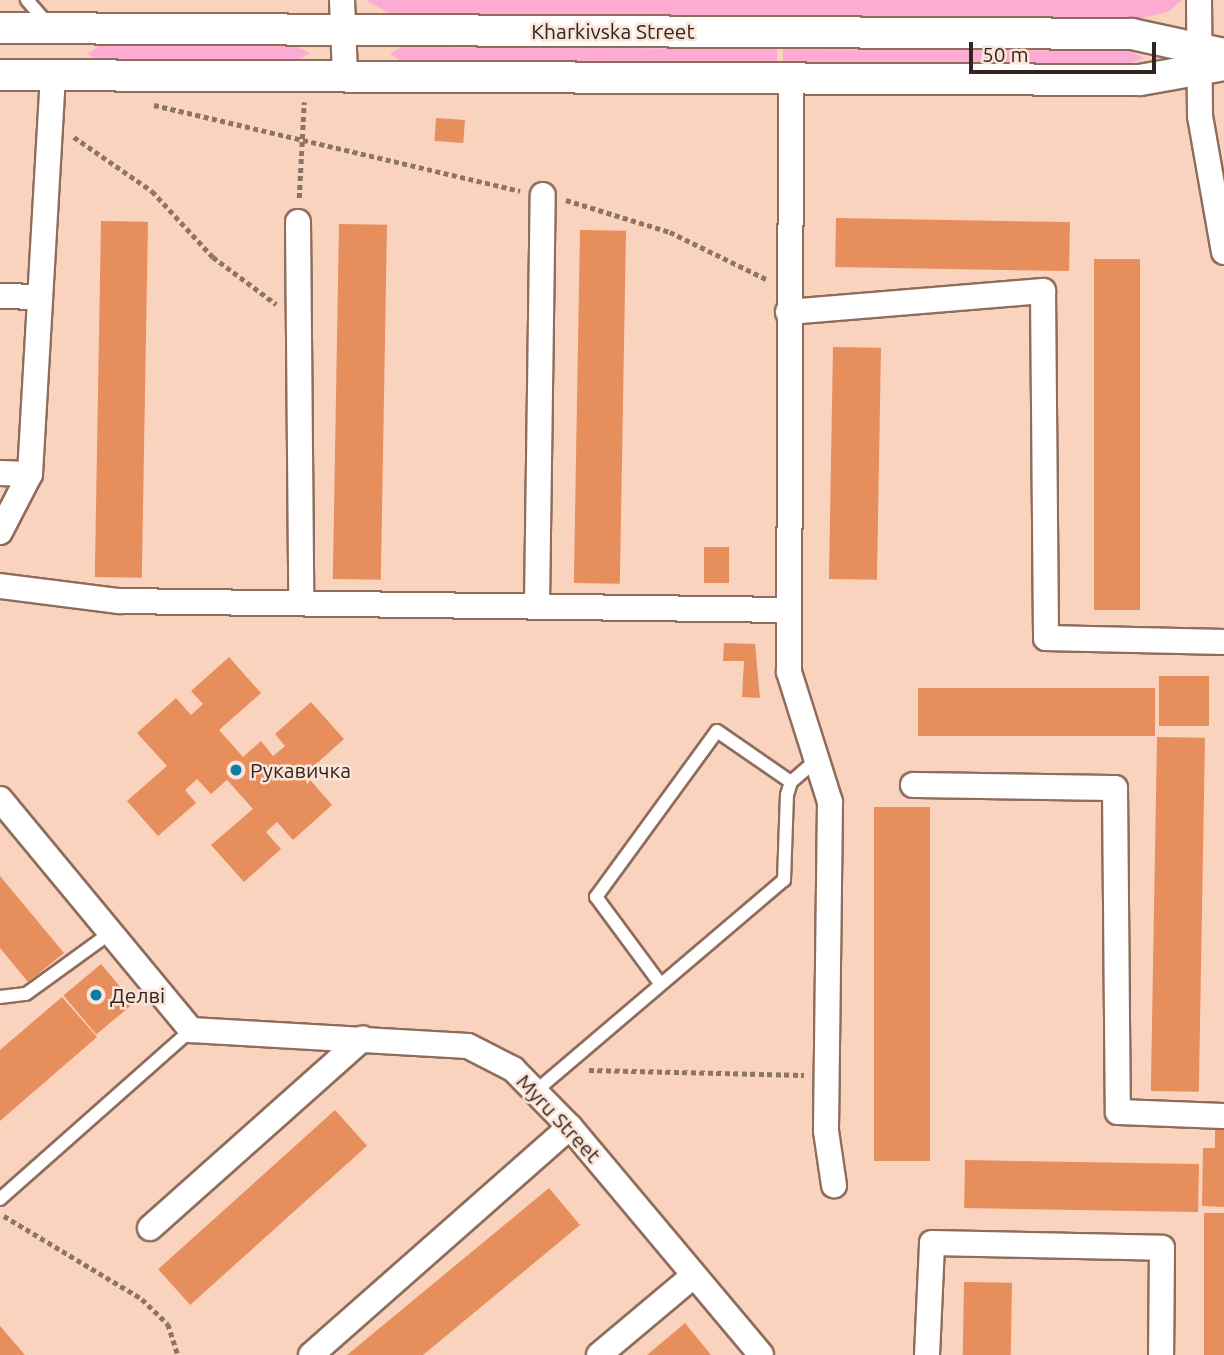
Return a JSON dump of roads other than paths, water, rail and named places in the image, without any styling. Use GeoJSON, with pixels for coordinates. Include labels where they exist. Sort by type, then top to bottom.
{"type":"FeatureCollection","features":[{"type":"Feature","properties":{"kind":"street"},"geometry":{"type":"LineString","coordinates":[[1199,0],[1211,48],[1224,252]]}},
{"type":"Feature","properties":{"kind":"street","name":"Kharkivska Street"},"geometry":{"type":"LineString","coordinates":[[0,28],[52,28],[343,14],[1132,34],[1211,48]]}},
{"type":"Feature","properties":{"kind":"street"},"geometry":{"type":"LineString","coordinates":[[343,14],[345,76]]}},
{"type":"Feature","properties":{"kind":"street"},"geometry":{"type":"LineString","coordinates":[[0,532],[30,474],[54,121],[52,28]]}},
{"type":"Feature","properties":{"kind":"street"},"geometry":{"type":"LineString","coordinates":[[0,75],[1140,80],[1211,69]]}},
{"type":"Feature","properties":{"kind":"street"},"geometry":{"type":"LineString","coordinates":[[791,80],[788,610],[793,701],[830,802],[829,1078],[826,1130],[834,1185]]}},
{"type":"Feature","properties":{"kind":"street"},"geometry":{"type":"LineString","coordinates":[[537,604],[543,195]]}},
{"type":"Feature","properties":{"kind":"street"},"geometry":{"type":"LineString","coordinates":[[298,222],[301,601]]}},
{"type":"Feature","properties":{"kind":"street"},"geometry":{"type":"LineString","coordinates":[[788,301],[1043,291],[1046,638],[1224,642]]}},
{"type":"Feature","properties":{"kind":"street"},"geometry":{"type":"LineString","coordinates":[[0,296],[40,296]]}},
{"type":"Feature","properties":{"kind":"street"},"geometry":{"type":"LineString","coordinates":[[0,473],[30,474]]}},
{"type":"Feature","properties":{"kind":"street"},"geometry":{"type":"LineString","coordinates":[[0,586],[119,601],[537,604],[788,610]]}},
{"type":"Feature","properties":{"kind":"street"},"geometry":{"type":"LineString","coordinates":[[913,785],[1115,788],[1118,1112],[1224,1115]]}},
{"type":"Feature","properties":{"kind":"street"},"geometry":{"type":"LineString","coordinates":[[0,799],[191,1030]]}},
{"type":"Feature","properties":{"kind":"street","name":"Myru Street"},"geometry":{"type":"LineString","coordinates":[[191,1030],[468,1046],[537,1090],[761,1355]]}},
{"type":"Feature","properties":{"kind":"street"},"geometry":{"type":"LineString","coordinates":[[150,1228],[363,1038]]}},
{"type":"Feature","properties":{"kind":"street"},"geometry":{"type":"LineString","coordinates":[[311,1355],[570,1127]]}},
{"type":"Feature","properties":{"kind":"street"},"geometry":{"type":"LineString","coordinates":[[927,1355],[932,1243],[1162,1248],[1161,1355]]}},
{"type":"Feature","properties":{"kind":"street"},"geometry":{"type":"LineString","coordinates":[[599,1355],[693,1276]]}},
{"type":"Feature","properties":{"kind":"lane"},"geometry":{"type":"LineString","coordinates":[[27,0],[52,28]]}},
{"type":"Feature","properties":{"kind":"lane"},"geometry":{"type":"LineString","coordinates":[[659,982],[596,897],[717,731],[791,782]]}},
{"type":"Feature","properties":{"kind":"lane"},"geometry":{"type":"LineString","coordinates":[[537,1090],[659,982],[784,880],[791,782],[816,760]]}},
{"type":"Feature","properties":{"kind":"lane"},"geometry":{"type":"LineString","coordinates":[[0,997],[26,994],[109,934]]}},
{"type":"Feature","properties":{"kind":"lane"},"geometry":{"type":"LineString","coordinates":[[0,1199],[191,1030]]}},
{"type":"Feature","properties":{"kind":"place","name":"Рукавичка"},"geometry":{"type":"Point","coordinates":[236,770]}},
{"type":"Feature","properties":{"kind":"place","name":"Делві"},"geometry":{"type":"Point","coordinates":[96,995]}}]}
